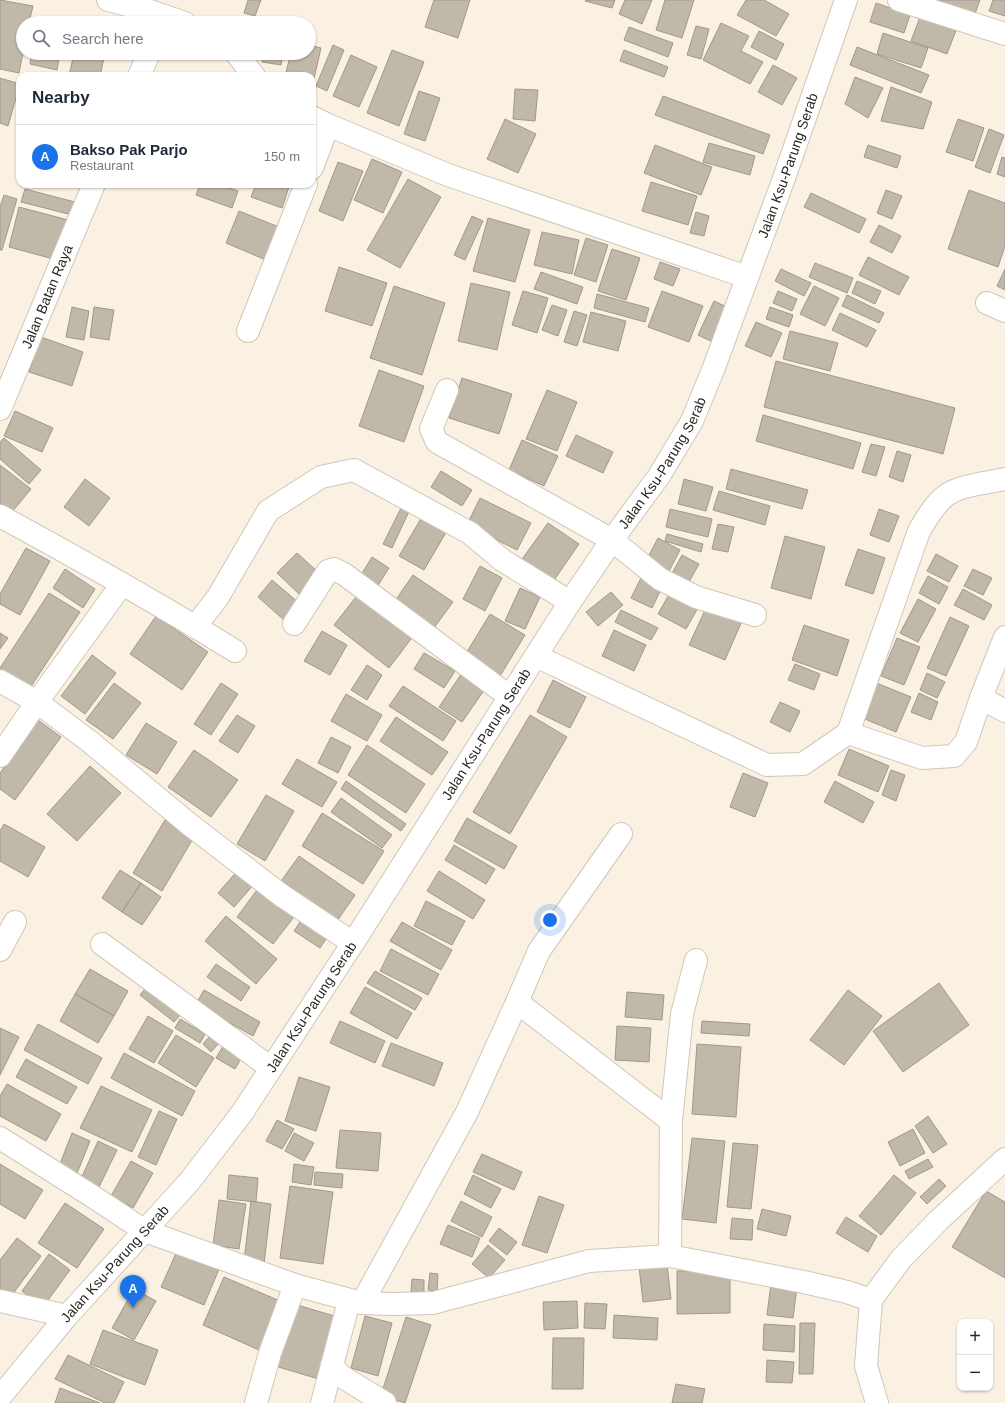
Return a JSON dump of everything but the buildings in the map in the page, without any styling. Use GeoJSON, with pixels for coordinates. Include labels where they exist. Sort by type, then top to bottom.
{"type":"FeatureCollection","features":[{"type":"Feature","properties":{"kind":"street"},"geometry":{"type":"LineString","coordinates":[[108,0],[165,13]]}},
{"type":"Feature","properties":{"kind":"street","name":"Jalan Ksu-Parung Serab"},"geometry":{"type":"LineString","coordinates":[[0,1397],[67,1316],[190,1182],[242,1113],[353,944],[570,602],[612,540],[659,476],[692,421],[713,370],[783,181],[846,0]]}},
{"type":"Feature","properties":{"kind":"street"},"geometry":{"type":"LineString","coordinates":[[899,0],[1005,34]]}},
{"type":"Feature","properties":{"kind":"street"},"geometry":{"type":"LineString","coordinates":[[141,72],[146,60]]}},
{"type":"Feature","properties":{"kind":"street"},"geometry":{"type":"LineString","coordinates":[[241,60],[251,72]]}},
{"type":"Feature","properties":{"kind":"street"},"geometry":{"type":"LineString","coordinates":[[316,144],[320,121],[448,175],[747,277]]}},
{"type":"Feature","properties":{"kind":"street","name":"Jalan Batan Raya"},"geometry":{"type":"LineString","coordinates":[[0,409],[92,188]]}},
{"type":"Feature","properties":{"kind":"street"},"geometry":{"type":"LineString","coordinates":[[248,331],[304,188]]}},
{"type":"Feature","properties":{"kind":"street"},"geometry":{"type":"LineString","coordinates":[[447,390],[431,429],[437,442],[612,540],[660,579],[696,597],[755,615]]}},
{"type":"Feature","properties":{"kind":"street"},"geometry":{"type":"LineString","coordinates":[[195,627],[218,597],[268,511],[321,477],[354,470],[470,533],[502,560],[570,602]]}},
{"type":"Feature","properties":{"kind":"street"},"geometry":{"type":"LineString","coordinates":[[536,656],[767,765],[803,764],[848,733],[919,531],[927,519],[943,497],[954,491],[1005,479]]}},
{"type":"Feature","properties":{"kind":"street"},"geometry":{"type":"LineString","coordinates":[[0,516],[122,584],[235,652]]}},
{"type":"Feature","properties":{"kind":"street"},"geometry":{"type":"LineString","coordinates":[[294,624],[328,571],[334,568],[510,697]]}},
{"type":"Feature","properties":{"kind":"street"},"geometry":{"type":"LineString","coordinates":[[0,756],[122,584]]}},
{"type":"Feature","properties":{"kind":"street"},"geometry":{"type":"LineString","coordinates":[[848,733],[922,758],[954,756],[966,742],[981,698],[1005,637]]}},
{"type":"Feature","properties":{"kind":"street"},"geometry":{"type":"LineString","coordinates":[[0,681],[37,702],[90,741],[190,824],[281,894],[353,944]]}},
{"type":"Feature","properties":{"kind":"street"},"geometry":{"type":"LineString","coordinates":[[981,698],[1005,711]]}},
{"type":"Feature","properties":{"kind":"street"},"geometry":{"type":"LineString","coordinates":[[322,1403],[332,1365],[356,1302],[467,1112],[539,950],[621,834]]}},
{"type":"Feature","properties":{"kind":"street"},"geometry":{"type":"LineString","coordinates":[[0,950],[15,922]]}},
{"type":"Feature","properties":{"kind":"street"},"geometry":{"type":"LineString","coordinates":[[102,944],[271,1068]]}},
{"type":"Feature","properties":{"kind":"street"},"geometry":{"type":"LineString","coordinates":[[670,1256],[671,1121],[682,1014],[696,960]]}},
{"type":"Feature","properties":{"kind":"street"},"geometry":{"type":"LineString","coordinates":[[517,1002],[671,1121]]}},
{"type":"Feature","properties":{"kind":"street"},"geometry":{"type":"LineString","coordinates":[[0,1138],[145,1231],[295,1285],[356,1302],[434,1303],[589,1261],[670,1256],[804,1282],[847,1292],[871,1300]]}},
{"type":"Feature","properties":{"kind":"street"},"geometry":{"type":"LineString","coordinates":[[877,1403],[866,1366],[871,1300],[901,1259],[939,1220],[1005,1159]]}},
{"type":"Feature","properties":{"kind":"street"},"geometry":{"type":"LineString","coordinates":[[256,1403],[270,1353],[295,1285]]}},
{"type":"Feature","properties":{"kind":"street"},"geometry":{"type":"LineString","coordinates":[[0,1301],[67,1316]]}},
{"type":"Feature","properties":{"kind":"street"},"geometry":{"type":"LineString","coordinates":[[332,1365],[340,1376],[385,1403]]}},
{"type":"Feature","properties":{"kind":"place","name":"Bakso Pak Parjo"},"geometry":{"type":"Point","coordinates":[133,1308]}}]}
